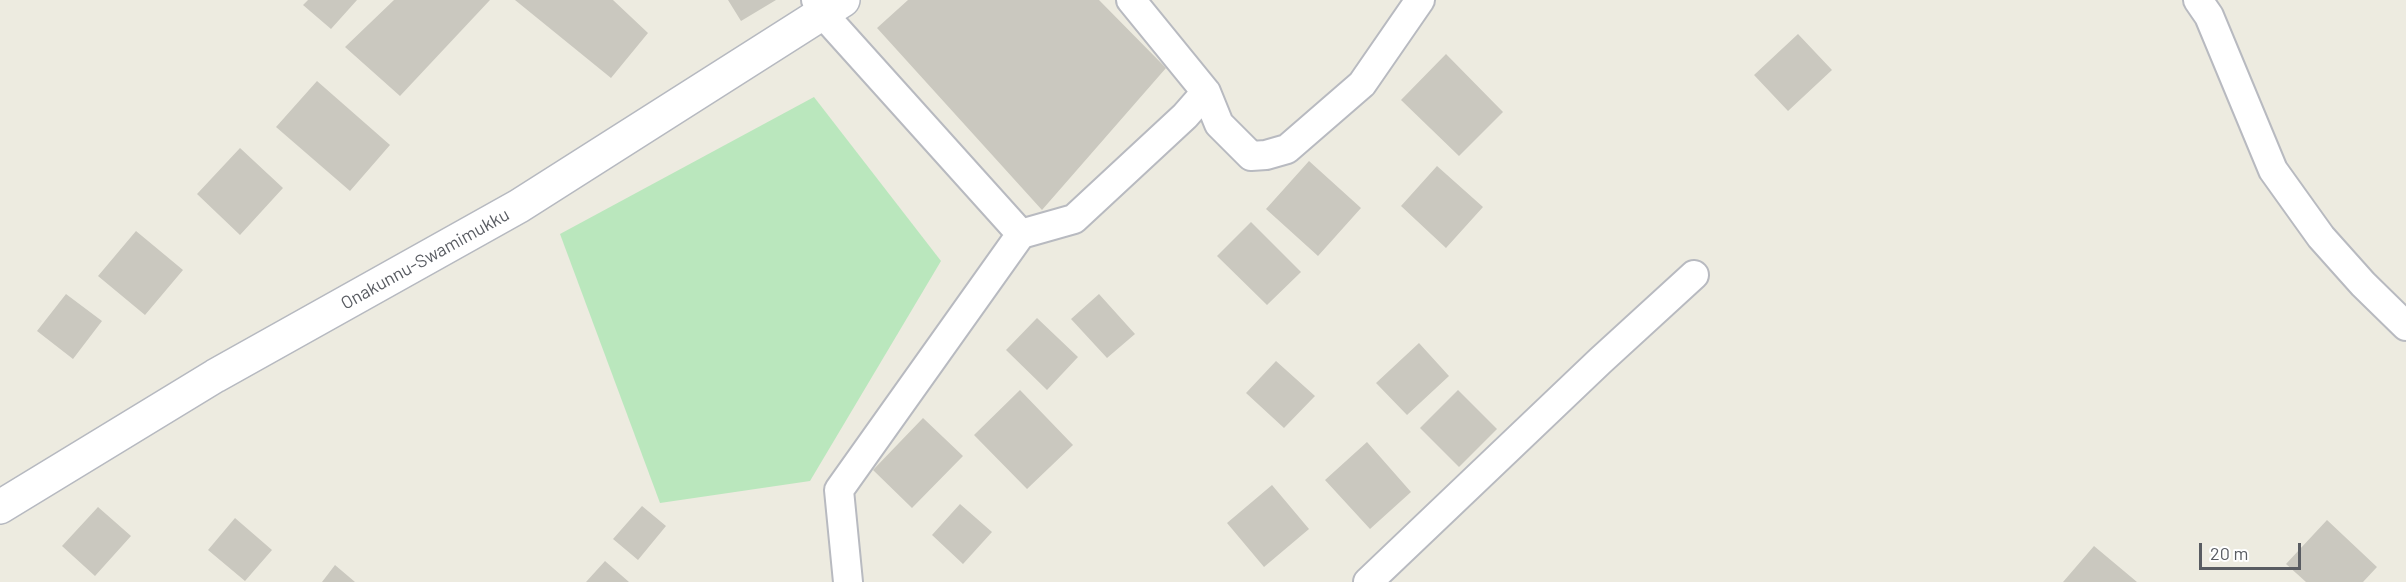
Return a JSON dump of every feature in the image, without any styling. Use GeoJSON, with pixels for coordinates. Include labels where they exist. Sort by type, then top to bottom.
{"type":"FeatureCollection","features":[{"type":"Feature","properties":{"kind":"street"},"geometry":{"type":"LineString","coordinates":[[1131,0],[1206,92],[1219,124],[1251,156],[1266,155],[1287,149],[1362,84],[1420,0]]}},
{"type":"Feature","properties":{"kind":"street"},"geometry":{"type":"LineString","coordinates":[[2198,0],[2209,16],[2273,170],[2321,237],[2363,284],[2406,326]]}},
{"type":"Feature","properties":{"kind":"street"},"geometry":{"type":"LineString","coordinates":[[827,5],[1021,234]]}},
{"type":"Feature","properties":{"kind":"street","name":"Onakunnu-Swamimukku"},"geometry":{"type":"LineString","coordinates":[[0,507],[215,376],[519,207],[827,5]]}},
{"type":"Feature","properties":{"kind":"street"},"geometry":{"type":"LineString","coordinates":[[848,582],[839,490],[1021,234],[1074,219],[1185,116],[1206,92]]}},
{"type":"Feature","properties":{"kind":"street"},"geometry":{"type":"LineString","coordinates":[[1368,582],[1600,361],[1694,275]]}},
{"type":"Feature","properties":{"kind":"green space"},"geometry":{"type":"Polygon","coordinates":[[[814,97],[941,261],[810,481],[660,503],[560,234],[814,97]]]}},
{"type":"Feature","properties":{"kind":"building"},"geometry":{"type":"Polygon","coordinates":[[[308,0],[357,0],[331,29],[303,5],[308,0]]]}},
{"type":"Feature","properties":{"kind":"building"},"geometry":{"type":"Polygon","coordinates":[[[394,0],[490,0],[400,96],[345,47],[394,0]]]}},
{"type":"Feature","properties":{"kind":"building"},"geometry":{"type":"Polygon","coordinates":[[[515,0],[613,0],[648,33],[611,78],[515,0]]]}},
{"type":"Feature","properties":{"kind":"building"},"geometry":{"type":"Polygon","coordinates":[[[728,0],[776,0],[741,21],[728,0]]]}},
{"type":"Feature","properties":{"kind":"building"},"geometry":{"type":"Polygon","coordinates":[[[908,0],[1099,0],[1166,68],[1042,210],[877,28],[908,0]]]}},
{"type":"Feature","properties":{"kind":"building"},"geometry":{"type":"Polygon","coordinates":[[[1798,34],[1832,70],[1788,111],[1754,75],[1798,34]]]}},
{"type":"Feature","properties":{"kind":"building"},"geometry":{"type":"Polygon","coordinates":[[[1446,54],[1503,112],[1459,156],[1401,100],[1446,54]]]}},
{"type":"Feature","properties":{"kind":"building"},"geometry":{"type":"Polygon","coordinates":[[[317,81],[390,145],[350,191],[276,127],[317,81]]]}},
{"type":"Feature","properties":{"kind":"building"},"geometry":{"type":"Polygon","coordinates":[[[240,148],[283,188],[240,235],[197,194],[240,148]]]}},
{"type":"Feature","properties":{"kind":"building"},"geometry":{"type":"Polygon","coordinates":[[[1309,161],[1361,208],[1318,256],[1266,209],[1309,161]]]}},
{"type":"Feature","properties":{"kind":"building"},"geometry":{"type":"Polygon","coordinates":[[[1437,166],[1483,207],[1446,248],[1401,206],[1437,166]]]}},
{"type":"Feature","properties":{"kind":"building"},"geometry":{"type":"Polygon","coordinates":[[[1251,222],[1301,272],[1267,305],[1217,256],[1251,222]]]}},
{"type":"Feature","properties":{"kind":"building"},"geometry":{"type":"Polygon","coordinates":[[[136,231],[183,270],[145,315],[98,276],[136,231]]]}},
{"type":"Feature","properties":{"kind":"building"},"geometry":{"type":"Polygon","coordinates":[[[66,294],[102,321],[73,359],[37,331],[66,294]]]}},
{"type":"Feature","properties":{"kind":"building"},"geometry":{"type":"Polygon","coordinates":[[[1099,294],[1135,334],[1107,358],[1071,319],[1099,294]]]}},
{"type":"Feature","properties":{"kind":"building"},"geometry":{"type":"Polygon","coordinates":[[[1037,318],[1078,357],[1047,390],[1006,350],[1037,318]]]}},
{"type":"Feature","properties":{"kind":"building"},"geometry":{"type":"Polygon","coordinates":[[[1419,343],[1449,376],[1407,415],[1376,383],[1419,343]]]}},
{"type":"Feature","properties":{"kind":"building"},"geometry":{"type":"Polygon","coordinates":[[[1276,361],[1315,396],[1284,428],[1246,393],[1276,361]]]}},
{"type":"Feature","properties":{"kind":"building"},"geometry":{"type":"Polygon","coordinates":[[[1020,390],[1073,445],[1027,489],[974,435],[1020,390]]]}},
{"type":"Feature","properties":{"kind":"building"},"geometry":{"type":"Polygon","coordinates":[[[1458,390],[1497,429],[1459,467],[1420,428],[1458,390]]]}},
{"type":"Feature","properties":{"kind":"building"},"geometry":{"type":"Polygon","coordinates":[[[923,418],[963,456],[912,508],[873,470],[923,418]]]}},
{"type":"Feature","properties":{"kind":"building"},"geometry":{"type":"Polygon","coordinates":[[[1367,442],[1411,492],[1370,529],[1325,480],[1367,442]]]}},
{"type":"Feature","properties":{"kind":"building"},"geometry":{"type":"Polygon","coordinates":[[[1272,485],[1309,529],[1264,567],[1227,523],[1272,485]]]}},
{"type":"Feature","properties":{"kind":"building"},"geometry":{"type":"Polygon","coordinates":[[[960,504],[992,532],[963,564],[932,535],[960,504]]]}},
{"type":"Feature","properties":{"kind":"building"},"geometry":{"type":"Polygon","coordinates":[[[642,506],[666,526],[638,560],[613,539],[642,506]]]}},
{"type":"Feature","properties":{"kind":"building"},"geometry":{"type":"Polygon","coordinates":[[[98,507],[131,536],[95,576],[62,546],[98,507]]]}},
{"type":"Feature","properties":{"kind":"building"},"geometry":{"type":"Polygon","coordinates":[[[235,518],[272,550],[245,581],[208,550],[235,518]]]}},
{"type":"Feature","properties":{"kind":"building"},"geometry":{"type":"Polygon","coordinates":[[[2327,520],[2377,567],[2363,582],[2306,582],[2286,564],[2327,520]]]}},
{"type":"Feature","properties":{"kind":"building"},"geometry":{"type":"Polygon","coordinates":[[[2094,546],[2137,582],[2063,582],[2094,546]]]}},
{"type":"Feature","properties":{"kind":"building"},"geometry":{"type":"Polygon","coordinates":[[[605,561],[629,582],[586,582],[605,561]]]}},
{"type":"Feature","properties":{"kind":"building"},"geometry":{"type":"Polygon","coordinates":[[[335,565],[355,582],[322,582],[335,565]]]}}]}
